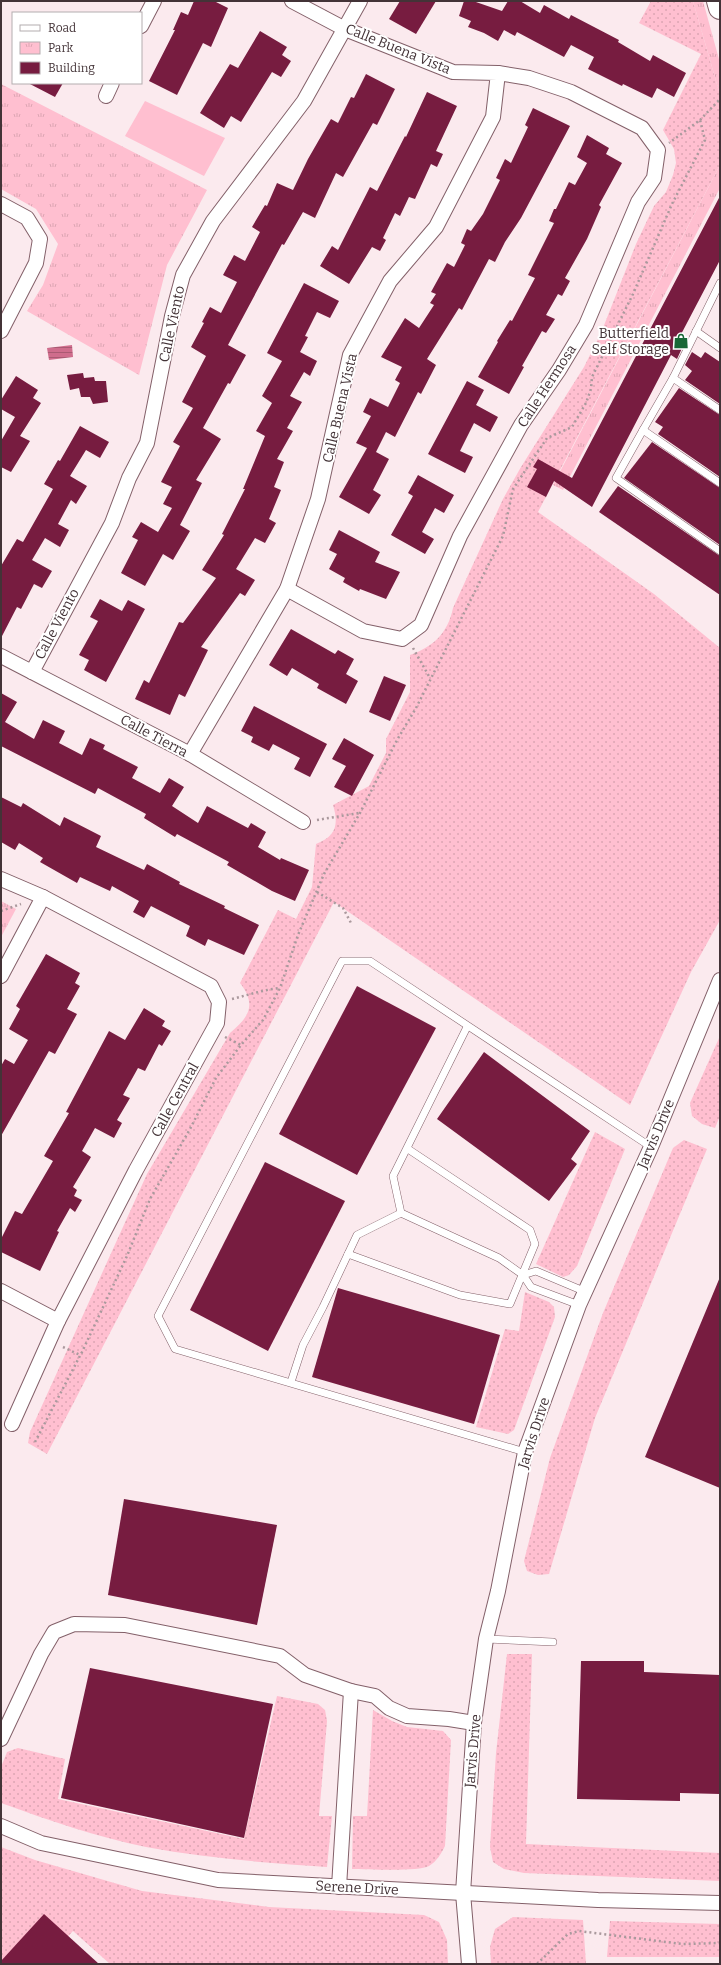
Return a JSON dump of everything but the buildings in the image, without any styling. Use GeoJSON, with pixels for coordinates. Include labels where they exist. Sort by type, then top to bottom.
{"type":"FeatureCollection","features":[{"type":"Feature","properties":{"kind":"main road"},"geometry":{"type":"LineString","coordinates":[[718,1],[720,8]]}},
{"type":"Feature","properties":{"kind":"street"},"geometry":{"type":"LineString","coordinates":[[142,24],[154,1]]}},
{"type":"Feature","properties":{"kind":"street","name":"Calle Buena Vista"},"geometry":{"type":"LineString","coordinates":[[190,754],[287,589],[318,499],[350,355],[390,281],[436,227],[493,117],[498,74],[453,72],[345,29],[292,1]]}},
{"type":"Feature","properties":{"kind":"street","name":"Calle Viento"},"geometry":{"type":"LineString","coordinates":[[32,672],[112,523],[129,478],[147,443],[172,316],[184,275],[212,221],[304,101],[360,1]]}},
{"type":"Feature","properties":{"kind":"street"},"geometry":{"type":"LineString","coordinates":[[498,74],[529,78],[571,92],[642,128],[658,150]]}},
{"type":"Feature","properties":{"kind":"street"},"geometry":{"type":"LineString","coordinates":[[106,96],[112,84]]}},
{"type":"Feature","properties":{"kind":"street","name":"Calle Hermosa"},"geometry":{"type":"LineString","coordinates":[[407,636],[421,625],[460,536],[509,446],[521,425],[559,370],[586,325],[638,202],[654,178],[658,150]]}},
{"type":"Feature","properties":{"kind":"street"},"geometry":{"type":"LineString","coordinates":[[1,204],[27,218],[40,239],[36,263],[1,331]]}},
{"type":"Feature","properties":{"kind":"street"},"geometry":{"type":"LineString","coordinates":[[287,589],[363,631],[402,639],[407,636]]}},
{"type":"Feature","properties":{"kind":"street","name":"Calle Tierra"},"geometry":{"type":"LineString","coordinates":[[1,656],[190,754],[303,822]]}},
{"type":"Feature","properties":{"kind":"street"},"geometry":{"type":"LineString","coordinates":[[1,879],[43,897],[212,986],[219,1002]]}},
{"type":"Feature","properties":{"kind":"street"},"geometry":{"type":"LineString","coordinates":[[1,976],[43,897]]}},
{"type":"Feature","properties":{"kind":"street","name":"Jarvis Drive"},"geometry":{"type":"LineString","coordinates":[[469,1964],[463,1893],[474,1723],[486,1639],[498,1591],[525,1452],[579,1305],[651,1147],[720,980]]}},
{"type":"Feature","properties":{"kind":"street","name":"Calle Central"},"geometry":{"type":"LineString","coordinates":[[12,1424],[58,1321],[136,1170],[217,1023],[219,1002]]}},
{"type":"Feature","properties":{"kind":"street"},"geometry":{"type":"LineString","coordinates":[[1,1291],[58,1321]]}},
{"type":"Feature","properties":{"kind":"street"},"geometry":{"type":"LineString","coordinates":[[1,1739],[41,1654],[54,1632],[74,1624],[125,1625],[280,1656],[306,1675],[352,1691],[375,1696],[389,1708],[408,1716],[449,1719],[474,1723]]}},
{"type":"Feature","properties":{"kind":"street"},"geometry":{"type":"LineString","coordinates":[[339,1887],[352,1691]]}},
{"type":"Feature","properties":{"kind":"street","name":"Serene Drive"},"geometry":{"type":"LineString","coordinates":[[1,1826],[41,1843],[218,1880],[598,1900],[720,1904]]}},
{"type":"Feature","properties":{"kind":"lane"},"geometry":{"type":"LineString","coordinates":[[720,283],[673,378],[616,478],[720,551]]}},
{"type":"Feature","properties":{"kind":"lane"},"geometry":{"type":"LineString","coordinates":[[696,331],[720,348]]}},
{"type":"Feature","properties":{"kind":"lane"},"geometry":{"type":"LineString","coordinates":[[673,378],[720,410]]}},
{"type":"Feature","properties":{"kind":"lane"},"geometry":{"type":"LineString","coordinates":[[643,430],[720,483]]}},
{"type":"Feature","properties":{"kind":"lane"},"geometry":{"type":"LineString","coordinates":[[525,1452],[175,1349],[158,1316],[342,961],[370,961],[467,1027],[651,1147]]}},
{"type":"Feature","properties":{"kind":"lane"},"geometry":{"type":"LineString","coordinates":[[401,1213],[393,1176],[408,1149],[467,1027]]}},
{"type":"Feature","properties":{"kind":"lane"},"geometry":{"type":"LineString","coordinates":[[348,1254],[460,1295],[510,1304],[523,1275],[534,1244],[530,1230],[408,1149]]}},
{"type":"Feature","properties":{"kind":"lane"},"geometry":{"type":"LineString","coordinates":[[291,1382],[303,1345],[323,1307],[357,1235],[401,1213]]}},
{"type":"Feature","properties":{"kind":"lane"},"geometry":{"type":"LineString","coordinates":[[401,1213],[498,1258],[523,1275],[531,1286],[579,1305]]}},
{"type":"Feature","properties":{"kind":"lane"},"geometry":{"type":"LineString","coordinates":[[523,1275],[536,1271],[586,1292]]}},
{"type":"Feature","properties":{"kind":"lane"},"geometry":{"type":"LineString","coordinates":[[486,1639],[553,1642]]}},
{"type":"Feature","properties":{"kind":"path"},"geometry":{"type":"LineString","coordinates":[[658,150],[676,139],[700,120],[720,99]]}},
{"type":"Feature","properties":{"kind":"path"},"geometry":{"type":"LineString","coordinates":[[35,1442],[80,1355],[127,1256],[150,1199],[190,1129],[216,1078],[241,1045],[263,1020],[280,988],[298,935],[324,874],[360,813],[503,536],[513,490],[547,438],[572,427],[586,404],[591,389],[592,377],[633,294],[672,204],[705,140],[700,120]]}},
{"type":"Feature","properties":{"kind":"path"},"geometry":{"type":"LineString","coordinates":[[407,636],[430,679]]}},
{"type":"Feature","properties":{"kind":"path"},"geometry":{"type":"LineString","coordinates":[[303,822],[360,813]]}},
{"type":"Feature","properties":{"kind":"path"},"geometry":{"type":"LineString","coordinates":[[316,892],[343,908],[351,923]]}},
{"type":"Feature","properties":{"kind":"path"},"geometry":{"type":"LineString","coordinates":[[219,1002],[264,990],[280,988]]}},
{"type":"Feature","properties":{"kind":"path"},"geometry":{"type":"LineString","coordinates":[[49,1340],[80,1355]]}},
{"type":"Feature","properties":{"kind":"path"},"geometry":{"type":"LineString","coordinates":[[538,1964],[568,1934],[579,1931],[682,1944],[720,1943]]}},
{"type":"Feature","properties":{"kind":"green space"},"geometry":{"type":"Polygon","coordinates":[[[651,1],[693,1],[720,95],[720,165],[538,512],[654,594],[720,648],[720,920],[691,972],[630,1105],[334,902],[47,1454],[28,1443],[30,1432],[147,1174],[230,1033],[246,1016],[249,1004],[248,998],[240,983],[278,910],[296,919],[312,887],[316,844],[323,841],[332,833],[336,824],[333,805],[369,786],[386,753],[386,739],[410,692],[410,655],[426,648],[438,638],[447,625],[453,608],[503,499],[521,467],[584,367],[601,333],[636,244],[654,206],[666,192],[676,163],[674,149],[663,130],[701,54],[639,23],[651,1]]]}},
{"type":"Feature","properties":{"kind":"green space"},"geometry":{"type":"Polygon","coordinates":[[[693,1],[703,1],[720,63],[720,95],[693,1]]]}},
{"type":"Feature","properties":{"kind":"green space"},"geometry":{"type":"Polygon","coordinates":[[[1,84],[207,190],[167,265],[139,375],[27,311],[43,285],[58,244],[36,209],[1,189],[1,84]]]}},
{"type":"Feature","properties":{"kind":"green space"},"geometry":{"type":"Polygon","coordinates":[[[145,101],[225,138],[204,176],[125,136],[145,101]]]}},
{"type":"Feature","properties":{"kind":"green space"},"geometry":{"type":"Polygon","coordinates":[[[720,165],[720,188],[563,490],[553,485],[720,165]]]}},
{"type":"Feature","properties":{"kind":"green space"},"geometry":{"type":"Polygon","coordinates":[[[1,901],[16,909],[1,937],[1,901]]]}},
{"type":"Feature","properties":{"kind":"green space"},"geometry":{"type":"Polygon","coordinates":[[[720,1036],[720,1116],[715,1128],[702,1124],[692,1116],[690,1103],[720,1036]]]}},
{"type":"Feature","properties":{"kind":"green space"},"geometry":{"type":"Polygon","coordinates":[[[595,1132],[625,1149],[577,1266],[569,1275],[563,1277],[536,1264],[595,1132]]]}},
{"type":"Feature","properties":{"kind":"green space"},"geometry":{"type":"Polygon","coordinates":[[[684,1140],[707,1149],[595,1418],[549,1574],[538,1575],[527,1571],[524,1561],[550,1458],[603,1313],[673,1148],[684,1140]]]}},
{"type":"Feature","properties":{"kind":"green space"},"geometry":{"type":"Polygon","coordinates":[[[525,1292],[549,1302],[554,1307],[555,1317],[514,1430],[508,1434],[476,1427],[505,1329],[519,1331],[525,1292]]]}},
{"type":"Feature","properties":{"kind":"green space"},"geometry":{"type":"Polygon","coordinates":[[[507,1654],[532,1654],[526,1844],[720,1853],[720,1881],[524,1873],[504,1869],[493,1862],[490,1847],[496,1753],[507,1654]]]}},
{"type":"Feature","properties":{"kind":"green space"},"geometry":{"type":"Polygon","coordinates":[[[277,1696],[318,1704],[325,1710],[327,1721],[319,1816],[332,1816],[327,1867],[236,1860],[146,1847],[91,1833],[1,1803],[1,1767],[7,1752],[18,1748],[65,1759],[58,1799],[244,1839],[277,1696]]]}},
{"type":"Feature","properties":{"kind":"green space"},"geometry":{"type":"Polygon","coordinates":[[[373,1710],[392,1721],[407,1727],[443,1731],[451,1740],[445,1846],[434,1862],[429,1866],[404,1870],[352,1869],[353,1816],[367,1816],[373,1710]]]}},
{"type":"Feature","properties":{"kind":"green space"},"geometry":{"type":"Polygon","coordinates":[[[1,1847],[35,1860],[142,1891],[269,1907],[424,1915],[439,1922],[447,1940],[448,1964],[110,1964],[73,1931],[43,1964],[1,1964],[1,1847]]]}},
{"type":"Feature","properties":{"kind":"green space"},"geometry":{"type":"Polygon","coordinates":[[[513,1917],[583,1920],[586,1964],[491,1964],[490,1947],[495,1929],[513,1917]]]}},
{"type":"Feature","properties":{"kind":"green space"},"geometry":{"type":"Polygon","coordinates":[[[610,1921],[720,1924],[720,1957],[607,1957],[610,1921]]]}},
{"type":"Feature","properties":{"kind":"shaded area"},"geometry":{"type":"Polygon","coordinates":[[[72,345],[73,357],[49,360],[47,348],[72,345]]]}},
{"type":"Feature","properties":{"kind":"place","name":"Butterfield Self Storage"},"geometry":{"type":"Point","coordinates":[681,341]}}]}
